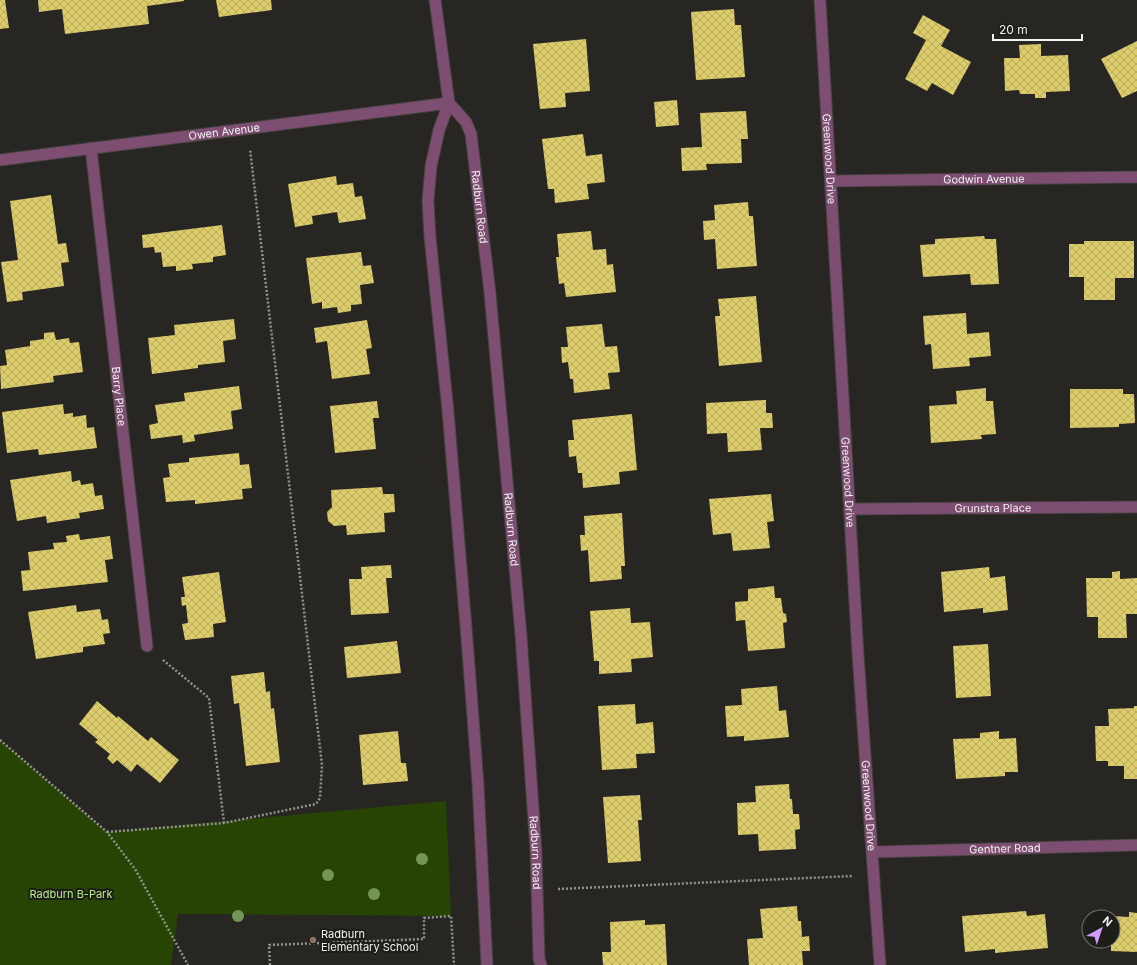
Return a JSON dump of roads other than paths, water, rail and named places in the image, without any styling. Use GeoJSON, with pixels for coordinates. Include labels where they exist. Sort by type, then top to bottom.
{"type":"FeatureCollection","features":[{"type":"Feature","properties":{"kind":"street"},"geometry":{"type":"LineString","coordinates":[[435,0],[449,103],[440,130],[431,166],[429,208],[430,237],[448,411],[467,639],[479,808],[487,965]]}},
{"type":"Feature","properties":{"kind":"street","name":"Greenwood Drive"},"geometry":{"type":"LineString","coordinates":[[820,0],[858,663],[880,965]]}},
{"type":"Feature","properties":{"kind":"street","name":"Owen Avenue"},"geometry":{"type":"LineString","coordinates":[[0,160],[449,103]]}},
{"type":"Feature","properties":{"kind":"street","name":"Radburn Road"},"geometry":{"type":"LineString","coordinates":[[449,103],[466,122],[471,134],[489,286],[521,635],[538,890],[539,959],[541,965]]}},
{"type":"Feature","properties":{"kind":"street","name":"Barry Place"},"geometry":{"type":"LineString","coordinates":[[91,148],[147,646]]}},
{"type":"Feature","properties":{"kind":"street","name":"Godwin Avenue"},"geometry":{"type":"LineString","coordinates":[[831,181],[1137,177]]}},
{"type":"Feature","properties":{"kind":"street","name":"Grunstra Place"},"geometry":{"type":"LineString","coordinates":[[850,509],[1137,507]]}},
{"type":"Feature","properties":{"kind":"street","name":"Gentner Road"},"geometry":{"type":"LineString","coordinates":[[872,852],[1137,846]]}},
{"type":"Feature","properties":{"kind":"place","name":"Radburn Elementary School"},"geometry":{"type":"Point","coordinates":[313,940]}},
{"type":"Feature","properties":{"kind":"park label","name":"Radburn B-Park"},"geometry":{"type":"Point","coordinates":[71,894]}}]}
